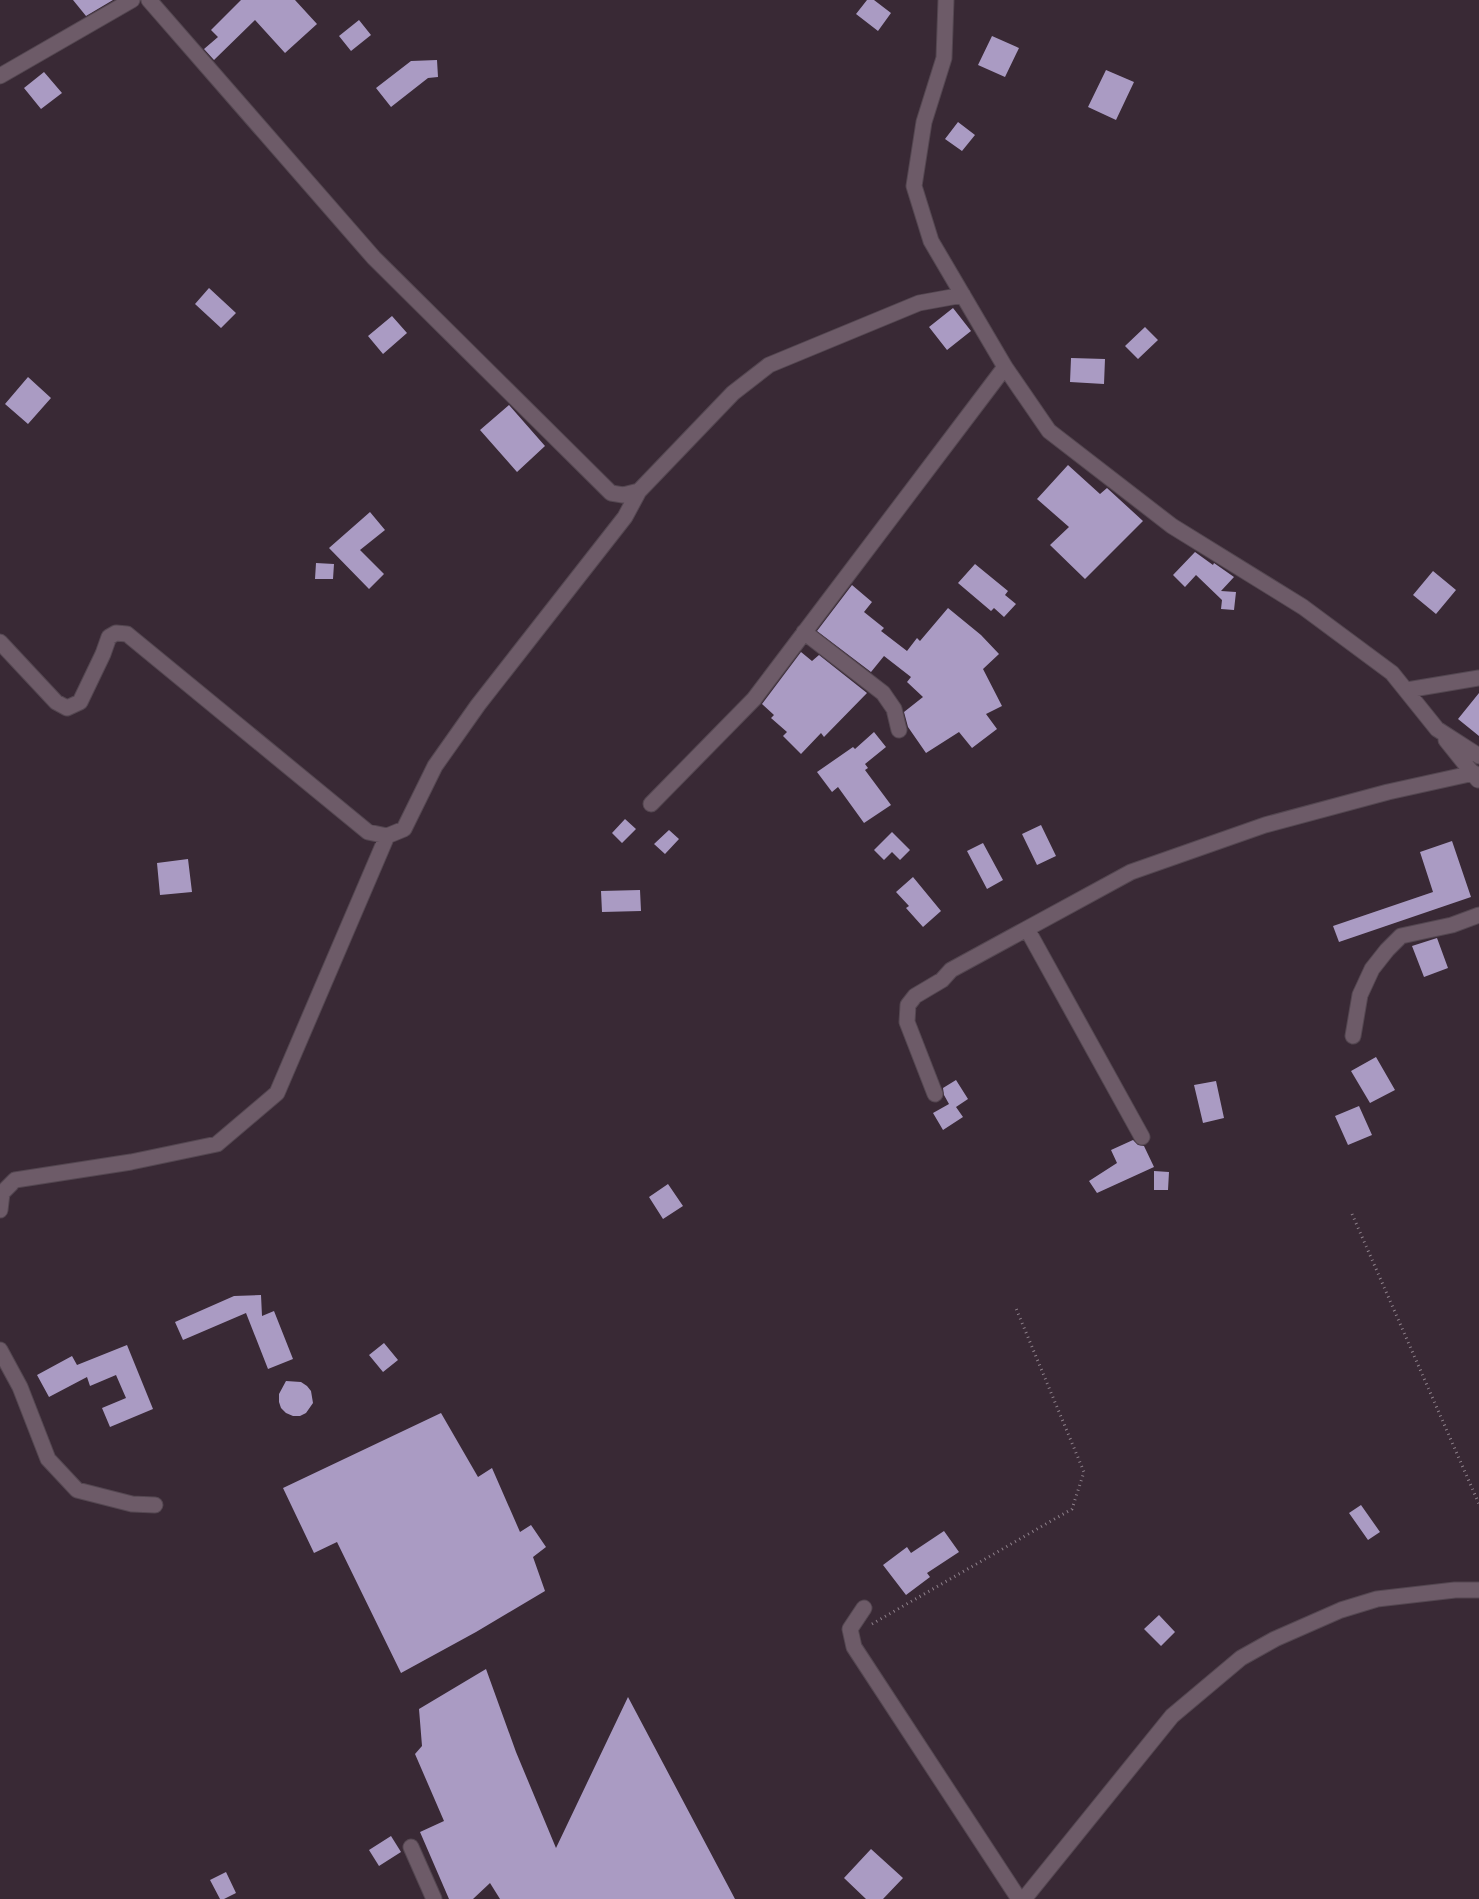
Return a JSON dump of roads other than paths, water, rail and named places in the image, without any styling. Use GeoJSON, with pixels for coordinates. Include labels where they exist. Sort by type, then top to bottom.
{"type":"FeatureCollection","features":[{"type":"Feature","properties":{"kind":"street"},"geometry":{"type":"LineString","coordinates":[[0,76],[132,0]]}},
{"type":"Feature","properties":{"kind":"street"},"geometry":{"type":"LineString","coordinates":[[149,0],[374,258],[611,493],[623,495],[639,491]]}},
{"type":"Feature","properties":{"kind":"street"},"geometry":{"type":"LineString","coordinates":[[935,1094],[907,1022],[908,1005],[915,996],[942,980],[951,970],[1131,872],[1256,828],[1388,792],[1476,777],[1392,673],[1303,607],[1172,526],[1049,430],[1005,367],[931,241],[914,186],[924,122],[944,58],[946,0]]}},
{"type":"Feature","properties":{"kind":"street"},"geometry":{"type":"LineString","coordinates":[[0,642],[56,702],[67,708],[80,702],[109,637],[116,633],[127,634],[368,832],[387,836],[404,829],[435,766],[467,720],[625,517],[639,491],[733,393],[768,364],[919,303],[963,295]]}},
{"type":"Feature","properties":{"kind":"street"},"geometry":{"type":"LineString","coordinates":[[651,804],[754,699],[1005,367]]}},
{"type":"Feature","properties":{"kind":"street"},"geometry":{"type":"LineString","coordinates":[[804,632],[883,693],[894,709],[899,730]]}},
{"type":"Feature","properties":{"kind":"street"},"geometry":{"type":"LineString","coordinates":[[1407,690],[1479,678]]}},
{"type":"Feature","properties":{"kind":"street"},"geometry":{"type":"LineString","coordinates":[[1437,729],[1479,756]]}},
{"type":"Feature","properties":{"kind":"street"},"geometry":{"type":"LineString","coordinates":[[0,1210],[2,1193],[15,1180],[131,1162],[217,1144],[277,1093],[387,836]]}},
{"type":"Feature","properties":{"kind":"street"},"geometry":{"type":"LineString","coordinates":[[1353,1036],[1360,995],[1372,969],[1401,936],[1452,925],[1479,914]]}},
{"type":"Feature","properties":{"kind":"street"},"geometry":{"type":"LineString","coordinates":[[1027,929],[1142,1137]]}},
{"type":"Feature","properties":{"kind":"street"},"geometry":{"type":"LineString","coordinates":[[0,1350],[20,1387],[48,1458],[77,1490],[132,1504],[155,1505]]}},
{"type":"Feature","properties":{"kind":"street"},"geometry":{"type":"LineString","coordinates":[[1024,1899],[1172,1716],[1241,1658],[1275,1639],[1341,1610],[1377,1599],[1454,1590],[1479,1590]]}},
{"type":"Feature","properties":{"kind":"street"},"geometry":{"type":"LineString","coordinates":[[864,1608],[850,1629],[854,1647],[1019,1899]]}},
{"type":"Feature","properties":{"kind":"street"},"geometry":{"type":"LineString","coordinates":[[411,1847],[434,1899]]}}]}
